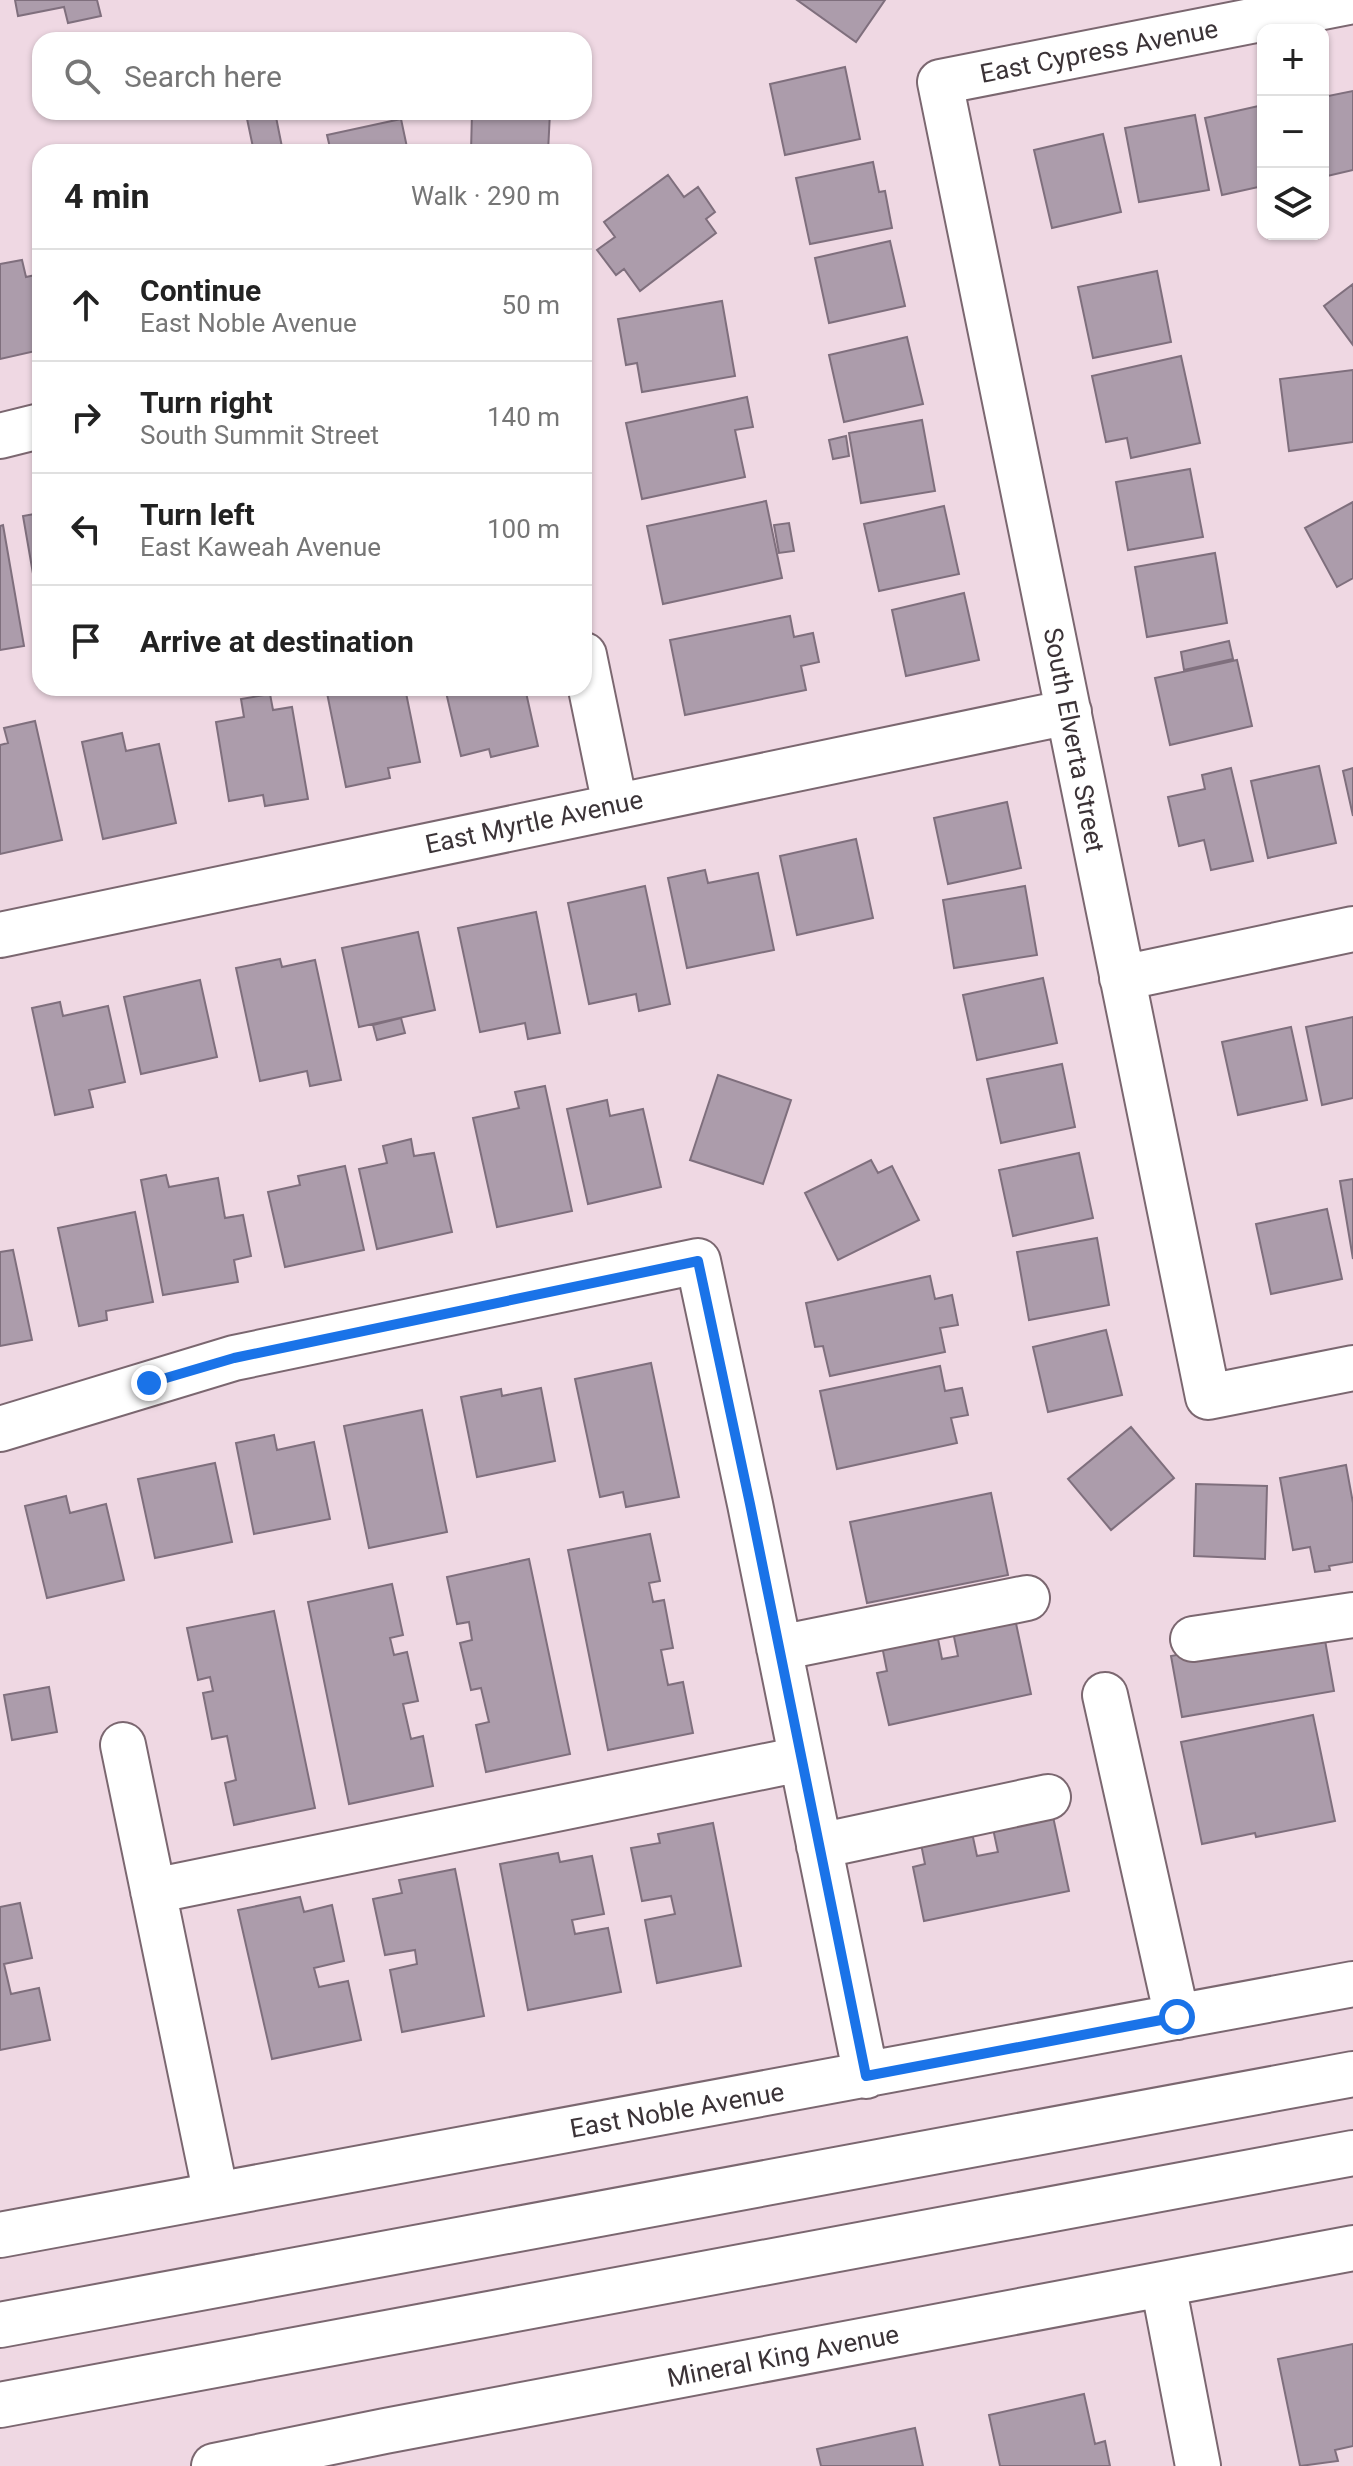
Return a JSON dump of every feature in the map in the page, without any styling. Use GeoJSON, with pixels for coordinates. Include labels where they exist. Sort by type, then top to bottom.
{"type":"FeatureCollection","features":[{"type":"Feature","properties":{"kind":"main road","name":"East Cypress Avenue"},"geometry":{"type":"LineString","coordinates":[[940,82],[1353,1]]}},
{"type":"Feature","properties":{"kind":"main road","name":"South Elverta Street"},"geometry":{"type":"LineString","coordinates":[[940,82],[1208,1397],[1353,1368]]}},
{"type":"Feature","properties":{"kind":"main road"},"geometry":{"type":"LineString","coordinates":[[0,436],[32,428]]}},
{"type":"Feature","properties":{"kind":"main road"},"geometry":{"type":"LineString","coordinates":[[592,694],[615,805]]}},
{"type":"Feature","properties":{"kind":"main road","name":"East Myrtle Avenue"},"geometry":{"type":"LineString","coordinates":[[0,935],[1069,712]]}},
{"type":"Feature","properties":{"kind":"main road"},"geometry":{"type":"LineString","coordinates":[[1122,978],[1353,929]]}},
{"type":"Feature","properties":{"kind":"main road"},"geometry":{"type":"LineString","coordinates":[[0,1429],[234,1358],[698,1261],[866,2076]]}},
{"type":"Feature","properties":{"kind":"main road"},"geometry":{"type":"LineString","coordinates":[[779,1648],[1027,1598]]}},
{"type":"Feature","properties":{"kind":"main road"},"geometry":{"type":"LineString","coordinates":[[1193,1639],[1353,1615]]}},
{"type":"Feature","properties":{"kind":"main road"},"geometry":{"type":"LineString","coordinates":[[1105,1695],[1177,2017]]}},
{"type":"Feature","properties":{"kind":"main road"},"geometry":{"type":"LineString","coordinates":[[123,1745],[216,2195]]}},
{"type":"Feature","properties":{"kind":"main road"},"geometry":{"type":"LineString","coordinates":[[153,1891],[801,1759]]}},
{"type":"Feature","properties":{"kind":"main road"},"geometry":{"type":"LineString","coordinates":[[819,1846],[1048,1797]]}},
{"type":"Feature","properties":{"kind":"main road","name":"East Noble Avenue"},"geometry":{"type":"LineString","coordinates":[[0,2235],[1353,1984]]}},
{"type":"Feature","properties":{"kind":"main road"},"geometry":{"type":"LineString","coordinates":[[0,2325],[1353,2074]]}},
{"type":"Feature","properties":{"kind":"main road"},"geometry":{"type":"LineString","coordinates":[[0,2405],[1353,2153]]}},
{"type":"Feature","properties":{"kind":"main road","name":"Mineral King Avenue"},"geometry":{"type":"LineString","coordinates":[[214,2466],[1353,2248]]}},
{"type":"Feature","properties":{"kind":"main road"},"geometry":{"type":"LineString","coordinates":[[1163,2284],[1198,2466]]}},
{"type":"Feature","properties":{"kind":"building"},"geometry":{"type":"Polygon","coordinates":[[[15,0],[97,0],[101,16],[68,23],[64,7],[18,16],[15,0]]]}},
{"type":"Feature","properties":{"kind":"building"},"geometry":{"type":"Polygon","coordinates":[[[797,0],[885,0],[856,42],[797,0]]]}},
{"type":"Feature","properties":{"kind":"building"},"geometry":{"type":"Polygon","coordinates":[[[845,67],[860,139],[785,155],[770,84],[845,67]]]}},
{"type":"Feature","properties":{"kind":"building"},"geometry":{"type":"Polygon","coordinates":[[[1353,91],[1353,170],[1329,176],[1329,96],[1353,91]]]}},
{"type":"Feature","properties":{"kind":"building"},"geometry":{"type":"Polygon","coordinates":[[[1257,106],[1257,187],[1222,195],[1205,118],[1257,106]]]}},
{"type":"Feature","properties":{"kind":"building"},"geometry":{"type":"Polygon","coordinates":[[[1195,115],[1209,190],[1139,202],[1125,128],[1195,115]]]}},
{"type":"Feature","properties":{"kind":"building"},"geometry":{"type":"Polygon","coordinates":[[[247,120],[277,120],[281,144],[252,144],[247,120]]]}},
{"type":"Feature","properties":{"kind":"building"},"geometry":{"type":"Polygon","coordinates":[[[401,120],[406,144],[329,144],[327,135],[401,120]]]}},
{"type":"Feature","properties":{"kind":"building"},"geometry":{"type":"Polygon","coordinates":[[[472,120],[550,120],[548,144],[471,144],[472,120]]]}},
{"type":"Feature","properties":{"kind":"building"},"geometry":{"type":"Polygon","coordinates":[[[1103,134],[1121,212],[1052,228],[1034,150],[1103,134]]]}},
{"type":"Feature","properties":{"kind":"building"},"geometry":{"type":"Polygon","coordinates":[[[873,162],[879,192],[885,191],[892,228],[810,244],[796,178],[873,162]]]}},
{"type":"Feature","properties":{"kind":"building"},"geometry":{"type":"Polygon","coordinates":[[[668,175],[684,197],[698,187],[715,212],[706,219],[716,233],[640,291],[624,269],[616,275],[597,250],[615,237],[604,222],[668,175]]]}},
{"type":"Feature","properties":{"kind":"building"},"geometry":{"type":"Polygon","coordinates":[[[890,241],[905,306],[829,323],[815,258],[890,241]]]}},
{"type":"Feature","properties":{"kind":"building"},"geometry":{"type":"Polygon","coordinates":[[[22,260],[26,277],[32,276],[32,352],[0,359],[0,264],[22,260]]]}},
{"type":"Feature","properties":{"kind":"building"},"geometry":{"type":"Polygon","coordinates":[[[1157,271],[1171,342],[1093,358],[1078,287],[1157,271]]]}},
{"type":"Feature","properties":{"kind":"building"},"geometry":{"type":"Polygon","coordinates":[[[1353,284],[1353,345],[1324,306],[1353,284]]]}},
{"type":"Feature","properties":{"kind":"building"},"geometry":{"type":"Polygon","coordinates":[[[722,301],[735,376],[642,392],[637,363],[626,365],[618,319],[722,301]]]}},
{"type":"Feature","properties":{"kind":"building"},"geometry":{"type":"Polygon","coordinates":[[[907,337],[923,404],[844,422],[829,355],[907,337]]]}},
{"type":"Feature","properties":{"kind":"building"},"geometry":{"type":"Polygon","coordinates":[[[1181,356],[1200,443],[1131,458],[1127,438],[1106,442],[1092,376],[1181,356]]]}},
{"type":"Feature","properties":{"kind":"building"},"geometry":{"type":"Polygon","coordinates":[[[1353,370],[1353,442],[1289,451],[1280,379],[1353,370]]]}},
{"type":"Feature","properties":{"kind":"building"},"geometry":{"type":"Polygon","coordinates":[[[747,397],[753,427],[735,430],[745,477],[642,499],[626,423],[747,397]]]}},
{"type":"Feature","properties":{"kind":"building"},"geometry":{"type":"Polygon","coordinates":[[[922,420],[935,491],[861,503],[849,433],[922,420]]]}},
{"type":"Feature","properties":{"kind":"building"},"geometry":{"type":"Polygon","coordinates":[[[846,436],[849,456],[833,459],[829,440],[846,436]]]}},
{"type":"Feature","properties":{"kind":"building"},"geometry":{"type":"Polygon","coordinates":[[[1190,469],[1203,537],[1128,550],[1116,482],[1190,469]]]}},
{"type":"Feature","properties":{"kind":"building"},"geometry":{"type":"Polygon","coordinates":[[[766,501],[782,578],[663,604],[647,526],[766,501]]]}},
{"type":"Feature","properties":{"kind":"building"},"geometry":{"type":"Polygon","coordinates":[[[1353,502],[1353,578],[1337,587],[1305,528],[1353,502]]]}},
{"type":"Feature","properties":{"kind":"building"},"geometry":{"type":"Polygon","coordinates":[[[944,506],[959,574],[879,591],[864,524],[944,506]]]}},
{"type":"Feature","properties":{"kind":"building"},"geometry":{"type":"Polygon","coordinates":[[[32,514],[32,568],[23,516],[32,514]]]}},
{"type":"Feature","properties":{"kind":"building"},"geometry":{"type":"Polygon","coordinates":[[[789,523],[794,551],[779,553],[774,525],[789,523]]]}},
{"type":"Feature","properties":{"kind":"building"},"geometry":{"type":"Polygon","coordinates":[[[3,525],[24,646],[0,650],[0,526],[3,525]]]}},
{"type":"Feature","properties":{"kind":"building"},"geometry":{"type":"Polygon","coordinates":[[[1215,553],[1227,623],[1147,637],[1135,567],[1215,553]]]}},
{"type":"Feature","properties":{"kind":"building"},"geometry":{"type":"Polygon","coordinates":[[[964,593],[979,660],[906,676],[892,610],[964,593]]]}},
{"type":"Feature","properties":{"kind":"building"},"geometry":{"type":"Polygon","coordinates":[[[790,616],[794,637],[813,633],[819,662],[801,666],[806,690],[685,715],[670,640],[790,616]]]}},
{"type":"Feature","properties":{"kind":"building"},"geometry":{"type":"Polygon","coordinates":[[[1229,641],[1233,659],[1184,670],[1181,652],[1229,641]]]}},
{"type":"Feature","properties":{"kind":"building"},"geometry":{"type":"Polygon","coordinates":[[[1237,660],[1252,726],[1170,745],[1155,678],[1237,660]]]}},
{"type":"Feature","properties":{"kind":"building"},"geometry":{"type":"Polygon","coordinates":[[[270,696],[273,710],[292,707],[308,799],[265,806],[263,795],[229,801],[216,722],[244,717],[241,699],[270,696]]]}},
{"type":"Feature","properties":{"kind":"building"},"geometry":{"type":"Polygon","coordinates":[[[328,696],[407,696],[420,762],[388,768],[390,778],[346,787],[328,696]]]}},
{"type":"Feature","properties":{"kind":"building"},"geometry":{"type":"Polygon","coordinates":[[[447,696],[527,696],[538,746],[491,757],[489,749],[461,756],[447,696]]]}},
{"type":"Feature","properties":{"kind":"building"},"geometry":{"type":"Polygon","coordinates":[[[35,721],[62,840],[0,854],[0,745],[8,743],[4,728],[35,721]]]}},
{"type":"Feature","properties":{"kind":"building"},"geometry":{"type":"Polygon","coordinates":[[[122,733],[126,751],[159,744],[176,823],[103,839],[82,742],[122,733]]]}},
{"type":"Feature","properties":{"kind":"building"},"geometry":{"type":"Polygon","coordinates":[[[1319,766],[1336,843],[1268,858],[1251,781],[1319,766]]]}},
{"type":"Feature","properties":{"kind":"building"},"geometry":{"type":"Polygon","coordinates":[[[1231,768],[1253,861],[1211,870],[1204,840],[1179,846],[1168,797],[1205,789],[1202,775],[1231,768]]]}},
{"type":"Feature","properties":{"kind":"building"},"geometry":{"type":"Polygon","coordinates":[[[1353,768],[1353,816],[1343,771],[1353,768]]]}},
{"type":"Feature","properties":{"kind":"building"},"geometry":{"type":"Polygon","coordinates":[[[1007,802],[1021,868],[948,884],[934,818],[1007,802]]]}},
{"type":"Feature","properties":{"kind":"building"},"geometry":{"type":"Polygon","coordinates":[[[856,839],[873,918],[797,935],[780,856],[856,839]]]}},
{"type":"Feature","properties":{"kind":"building"},"geometry":{"type":"Polygon","coordinates":[[[705,870],[708,883],[758,873],[774,950],[687,968],[668,878],[705,870]]]}},
{"type":"Feature","properties":{"kind":"building"},"geometry":{"type":"Polygon","coordinates":[[[645,886],[670,1004],[639,1011],[636,994],[589,1004],[568,903],[645,886]]]}},
{"type":"Feature","properties":{"kind":"building"},"geometry":{"type":"Polygon","coordinates":[[[1025,886],[1037,955],[954,968],[943,900],[1025,886]]]}},
{"type":"Feature","properties":{"kind":"building"},"geometry":{"type":"Polygon","coordinates":[[[536,912],[560,1033],[528,1039],[525,1023],[480,1032],[458,928],[536,912]]]}},
{"type":"Feature","properties":{"kind":"building"},"geometry":{"type":"Polygon","coordinates":[[[418,932],[435,1010],[359,1027],[342,948],[418,932]]]}},
{"type":"Feature","properties":{"kind":"building"},"geometry":{"type":"Polygon","coordinates":[[[280,959],[282,967],[315,960],[341,1080],[310,1086],[307,1071],[260,1081],[236,968],[280,959]]]}},
{"type":"Feature","properties":{"kind":"building"},"geometry":{"type":"Polygon","coordinates":[[[1043,978],[1057,1043],[977,1060],[963,995],[1043,978]]]}},
{"type":"Feature","properties":{"kind":"building"},"geometry":{"type":"Polygon","coordinates":[[[200,980],[217,1057],[141,1074],[124,997],[200,980]]]}},
{"type":"Feature","properties":{"kind":"building"},"geometry":{"type":"Polygon","coordinates":[[[60,1002],[63,1016],[108,1006],[125,1082],[89,1090],[93,1107],[55,1115],[32,1008],[60,1002]]]}},
{"type":"Feature","properties":{"kind":"building"},"geometry":{"type":"Polygon","coordinates":[[[1353,1017],[1353,1098],[1322,1105],[1306,1027],[1353,1017]]]}},
{"type":"Feature","properties":{"kind":"building"},"geometry":{"type":"Polygon","coordinates":[[[401,1018],[405,1033],[377,1040],[373,1025],[401,1018]]]}},
{"type":"Feature","properties":{"kind":"building"},"geometry":{"type":"Polygon","coordinates":[[[1291,1027],[1307,1100],[1238,1115],[1222,1042],[1291,1027]]]}},
{"type":"Feature","properties":{"kind":"building"},"geometry":{"type":"Polygon","coordinates":[[[1062,1064],[1075,1127],[1001,1143],[987,1079],[1062,1064]]]}},
{"type":"Feature","properties":{"kind":"building"},"geometry":{"type":"Polygon","coordinates":[[[718,1075],[791,1100],[763,1184],[690,1160],[718,1075]]]}},
{"type":"Feature","properties":{"kind":"building"},"geometry":{"type":"Polygon","coordinates":[[[545,1086],[572,1211],[497,1227],[473,1118],[519,1108],[515,1092],[545,1086]]]}},
{"type":"Feature","properties":{"kind":"building"},"geometry":{"type":"Polygon","coordinates":[[[607,1100],[610,1116],[643,1109],[661,1187],[588,1204],[567,1109],[607,1100]]]}},
{"type":"Feature","properties":{"kind":"building"},"geometry":{"type":"Polygon","coordinates":[[[411,1139],[414,1156],[434,1153],[452,1232],[377,1249],[359,1169],[387,1163],[383,1146],[411,1139]]]}},
{"type":"Feature","properties":{"kind":"building"},"geometry":{"type":"Polygon","coordinates":[[[1079,1153],[1093,1218],[1013,1236],[999,1170],[1079,1153]]]}},
{"type":"Feature","properties":{"kind":"building"},"geometry":{"type":"Polygon","coordinates":[[[871,1160],[878,1173],[892,1166],[919,1220],[838,1260],[805,1193],[871,1160]]]}},
{"type":"Feature","properties":{"kind":"building"},"geometry":{"type":"Polygon","coordinates":[[[345,1166],[364,1250],[285,1267],[268,1192],[300,1185],[298,1176],[345,1166]]]}},
{"type":"Feature","properties":{"kind":"building"},"geometry":{"type":"Polygon","coordinates":[[[166,1175],[169,1187],[218,1178],[225,1218],[243,1215],[251,1256],[234,1260],[238,1282],[163,1295],[141,1180],[166,1175]]]}},
{"type":"Feature","properties":{"kind":"building"},"geometry":{"type":"Polygon","coordinates":[[[1353,1179],[1353,1259],[1340,1181],[1353,1179]]]}},
{"type":"Feature","properties":{"kind":"building"},"geometry":{"type":"Polygon","coordinates":[[[1327,1209],[1342,1279],[1271,1294],[1256,1224],[1327,1209]]]}},
{"type":"Feature","properties":{"kind":"building"},"geometry":{"type":"Polygon","coordinates":[[[135,1212],[153,1302],[106,1311],[107,1320],[79,1326],[58,1228],[135,1212]]]}},
{"type":"Feature","properties":{"kind":"building"},"geometry":{"type":"Polygon","coordinates":[[[1097,1238],[1109,1305],[1029,1320],[1017,1252],[1097,1238]]]}},
{"type":"Feature","properties":{"kind":"building"},"geometry":{"type":"Polygon","coordinates":[[[13,1250],[32,1340],[0,1346],[0,1252],[13,1250]]]}},
{"type":"Feature","properties":{"kind":"building"},"geometry":{"type":"Polygon","coordinates":[[[930,1276],[935,1299],[952,1295],[958,1325],[940,1328],[945,1352],[830,1376],[823,1346],[815,1347],[806,1303],[930,1276]]]}},
{"type":"Feature","properties":{"kind":"building"},"geometry":{"type":"Polygon","coordinates":[[[1106,1330],[1122,1395],[1048,1412],[1033,1347],[1106,1330]]]}},
{"type":"Feature","properties":{"kind":"building"},"geometry":{"type":"Polygon","coordinates":[[[651,1363],[679,1497],[626,1507],[623,1492],[600,1497],[575,1379],[651,1363]]]}},
{"type":"Feature","properties":{"kind":"building"},"geometry":{"type":"Polygon","coordinates":[[[940,1366],[945,1391],[962,1388],[968,1415],[951,1418],[957,1443],[837,1469],[820,1391],[940,1366]]]}},
{"type":"Feature","properties":{"kind":"building"},"geometry":{"type":"Polygon","coordinates":[[[541,1388],[555,1461],[477,1477],[461,1397],[501,1389],[502,1396],[541,1388]]]}},
{"type":"Feature","properties":{"kind":"building"},"geometry":{"type":"Polygon","coordinates":[[[422,1410],[447,1532],[369,1548],[344,1426],[422,1410]]]}},
{"type":"Feature","properties":{"kind":"building"},"geometry":{"type":"Polygon","coordinates":[[[1131,1427],[1174,1478],[1111,1530],[1068,1479],[1131,1427]]]}},
{"type":"Feature","properties":{"kind":"building"},"geometry":{"type":"Polygon","coordinates":[[[274,1435],[277,1450],[314,1442],[330,1519],[254,1534],[236,1443],[274,1435]]]}},
{"type":"Feature","properties":{"kind":"building"},"geometry":{"type":"Polygon","coordinates":[[[215,1463],[232,1542],[155,1558],[138,1479],[215,1463]]]}},
{"type":"Feature","properties":{"kind":"building"},"geometry":{"type":"Polygon","coordinates":[[[1346,1465],[1353,1503],[1353,1562],[1315,1572],[1310,1547],[1293,1550],[1280,1478],[1346,1465]]]}},
{"type":"Feature","properties":{"kind":"building"},"geometry":{"type":"Polygon","coordinates":[[[1196,1484],[1267,1486],[1265,1559],[1194,1556],[1196,1484]]]}},
{"type":"Feature","properties":{"kind":"building"},"geometry":{"type":"Polygon","coordinates":[[[991,1493],[1008,1575],[867,1603],[850,1522],[991,1493]]]}},
{"type":"Feature","properties":{"kind":"building"},"geometry":{"type":"Polygon","coordinates":[[[66,1496],[70,1513],[106,1504],[124,1580],[47,1598],[25,1506],[66,1496]]]}},
{"type":"Feature","properties":{"kind":"building"},"geometry":{"type":"Polygon","coordinates":[[[650,1534],[660,1581],[649,1583],[653,1602],[664,1600],[673,1648],[661,1650],[668,1685],[683,1682],[693,1733],[608,1750],[568,1550],[650,1534]]]}},
{"type":"Feature","properties":{"kind":"building"},"geometry":{"type":"Polygon","coordinates":[[[529,1559],[570,1754],[486,1772],[476,1725],[489,1722],[481,1688],[471,1690],[460,1643],[472,1640],[469,1622],[457,1624],[447,1577],[529,1559]]]}},
{"type":"Feature","properties":{"kind":"building"},"geometry":{"type":"Polygon","coordinates":[[[392,1584],[403,1635],[390,1638],[394,1655],[407,1652],[418,1701],[403,1704],[411,1739],[423,1736],[433,1786],[349,1804],[308,1602],[392,1584]]]}},
{"type":"Feature","properties":{"kind":"building"},"geometry":{"type":"Polygon","coordinates":[[[274,1611],[315,1808],[234,1825],[225,1783],[236,1780],[227,1736],[212,1739],[203,1693],[213,1691],[210,1677],[198,1680],[187,1628],[274,1611]]]}},
{"type":"Feature","properties":{"kind":"building"},"geometry":{"type":"Polygon","coordinates":[[[1014,1614],[1031,1694],[889,1725],[877,1673],[887,1671],[881,1641],[936,1629],[942,1659],[958,1656],[952,1627],[1014,1614]]]}},
{"type":"Feature","properties":{"kind":"building"},"geometry":{"type":"Polygon","coordinates":[[[1323,1629],[1334,1691],[1182,1717],[1171,1656],[1323,1629]]]}},
{"type":"Feature","properties":{"kind":"building"},"geometry":{"type":"Polygon","coordinates":[[[49,1687],[57,1732],[12,1740],[4,1695],[49,1687]]]}},
{"type":"Feature","properties":{"kind":"building"},"geometry":{"type":"Polygon","coordinates":[[[1313,1715],[1335,1821],[1202,1844],[1181,1742],[1313,1715]]]}},
{"type":"Feature","properties":{"kind":"building"},"geometry":{"type":"Polygon","coordinates":[[[1052,1812],[1069,1891],[924,1921],[913,1867],[925,1864],[920,1839],[971,1828],[977,1856],[998,1852],[992,1824],[1052,1812]]]}},
{"type":"Feature","properties":{"kind":"building"},"geometry":{"type":"Polygon","coordinates":[[[713,1823],[741,1966],[657,1983],[645,1920],[675,1914],[671,1896],[642,1901],[631,1848],[660,1843],[658,1834],[713,1823]]]}},
{"type":"Feature","properties":{"kind":"building"},"geometry":{"type":"Polygon","coordinates":[[[558,1853],[560,1862],[592,1856],[604,1914],[572,1920],[575,1934],[608,1928],[621,1992],[528,2010],[500,1864],[558,1853]]]}},
{"type":"Feature","properties":{"kind":"building"},"geometry":{"type":"Polygon","coordinates":[[[455,1869],[484,2016],[402,2032],[390,1970],[417,1964],[415,1950],[385,1955],[373,1899],[402,1893],[399,1880],[455,1869]]]}},
{"type":"Feature","properties":{"kind":"building"},"geometry":{"type":"Polygon","coordinates":[[[300,1897],[304,1912],[332,1905],[344,1961],[314,1968],[319,1987],[348,1981],[361,2040],[272,2059],[238,1910],[300,1897]]]}},
{"type":"Feature","properties":{"kind":"building"},"geometry":{"type":"Polygon","coordinates":[[[20,1903],[32,1958],[4,1964],[11,1994],[39,1988],[50,2040],[0,2050],[0,1907],[20,1903]]]}},
{"type":"Feature","properties":{"kind":"building"},"geometry":{"type":"Polygon","coordinates":[[[1353,2344],[1353,2446],[1335,2450],[1338,2461],[1300,2466],[1278,2359],[1353,2344]]]}},
{"type":"Feature","properties":{"kind":"building"},"geometry":{"type":"Polygon","coordinates":[[[1084,2394],[1095,2444],[1105,2441],[1110,2466],[1000,2466],[989,2415],[1084,2394]]]}},
{"type":"Feature","properties":{"kind":"building"},"geometry":{"type":"Polygon","coordinates":[[[915,2428],[923,2466],[821,2466],[817,2449],[915,2428]]]}},
{"type":"Feature","properties":{"kind":"route"},"geometry":{"type":"LineString","coordinates":[[149,1383],[234,1358],[698,1261],[866,2076],[1177,2017]]}}]}
